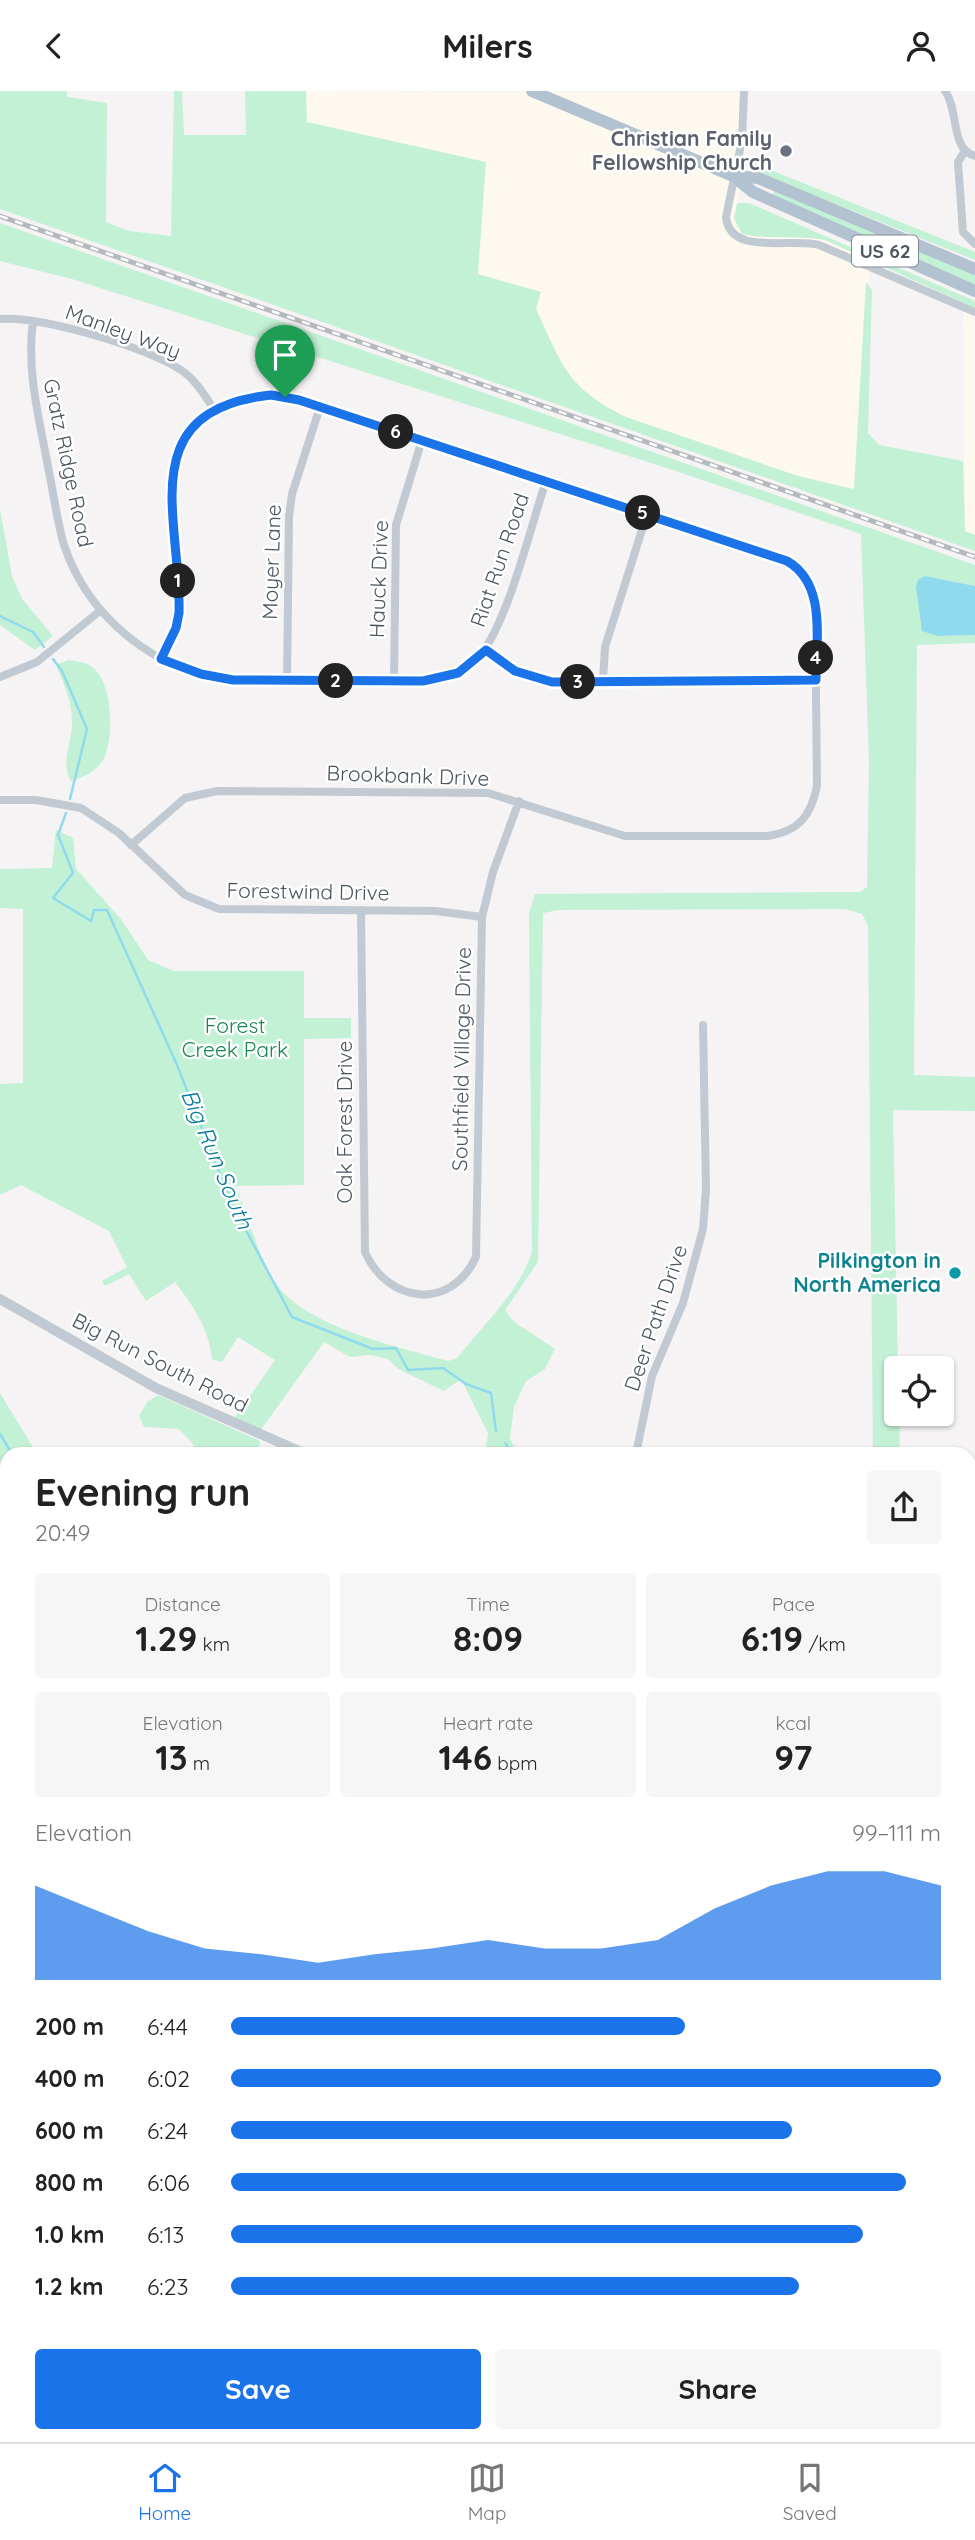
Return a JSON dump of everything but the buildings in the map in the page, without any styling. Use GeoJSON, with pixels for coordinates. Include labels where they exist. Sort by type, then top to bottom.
{"type":"FeatureCollection","features":[{"type":"Feature","properties":{"kind":"main road","name":"US 62"},"geometry":{"type":"LineString","coordinates":[[532,91],[733,176],[753,192],[975,291]]}},
{"type":"Feature","properties":{"kind":"main road","name":"US 62"},"geometry":{"type":"LineString","coordinates":[[733,176],[758,178],[975,269]]}},
{"type":"Feature","properties":{"kind":"street"},"geometry":{"type":"LineString","coordinates":[[744,91],[741,140],[726,222],[732,232],[740,239],[819,245],[975,312]]}},
{"type":"Feature","properties":{"kind":"street"},"geometry":{"type":"LineString","coordinates":[[945,91],[954,107],[959,143],[965,151],[975,156]]}},
{"type":"Feature","properties":{"kind":"street"},"geometry":{"type":"LineString","coordinates":[[965,151],[958,162],[963,232],[975,244]]}},
{"type":"Feature","properties":{"kind":"street","name":"Manley Way"},"geometry":{"type":"LineString","coordinates":[[0,319],[33,321],[61,327],[159,358],[183,371],[202,391],[215,411]]}},
{"type":"Feature","properties":{"kind":"street","name":"Gratz Ridge Road"},"geometry":{"type":"LineString","coordinates":[[33,321],[29,353],[31,378],[58,520],[74,569],[101,610],[122,632],[161,659],[217,678],[423,681],[449,676],[473,664],[486,650]]}},
{"type":"Feature","properties":{"kind":"street"},"geometry":{"type":"LineString","coordinates":[[161,659],[176,628],[179,613],[170,505],[172,474],[187,437],[215,411],[240,399],[271,395],[320,407],[787,561],[803,573],[815,601],[816,680],[539,680],[515,671],[486,650]]}},
{"type":"Feature","properties":{"kind":"street","name":"Moyer Lane"},"geometry":{"type":"LineString","coordinates":[[287,681],[289,517],[292,495],[320,407]]}},
{"type":"Feature","properties":{"kind":"street","name":"Hauck Drive"},"geometry":{"type":"LineString","coordinates":[[394,681],[395,535],[400,505],[422,440]]}},
{"type":"Feature","properties":{"kind":"street","name":"Riat Run Road"},"geometry":{"type":"LineString","coordinates":[[486,650],[499,626],[546,481]]}},
{"type":"Feature","properties":{"kind":"street"},"geometry":{"type":"LineString","coordinates":[[603,681],[605,647],[647,514]]}},
{"type":"Feature","properties":{"kind":"street"},"geometry":{"type":"LineString","coordinates":[[0,677],[37,662],[101,610]]}},
{"type":"Feature","properties":{"kind":"street","name":"Brookbank Drive"},"geometry":{"type":"LineString","coordinates":[[131,845],[185,798],[217,792],[465,792],[519,801],[609,834],[768,836],[795,828],[812,809],[817,786],[816,680]]}},
{"type":"Feature","properties":{"kind":"street","name":"Forestwind Drive"},"geometry":{"type":"LineString","coordinates":[[0,800],[36,800],[81,808],[100,818],[185,895],[219,909],[436,911],[482,916]]}},
{"type":"Feature","properties":{"kind":"street","name":"Southfield Village Drive"},"geometry":{"type":"LineString","coordinates":[[426,1294],[452,1287],[462,1279],[471,1268],[477,1250],[482,916],[493,872],[519,801]]}},
{"type":"Feature","properties":{"kind":"street","name":"Oak Forest Drive"},"geometry":{"type":"LineString","coordinates":[[361,911],[364,1244],[372,1267],[384,1281],[411,1293],[426,1294]]}},
{"type":"Feature","properties":{"kind":"street","name":"Deer Path Drive"},"geometry":{"type":"LineString","coordinates":[[637,1447],[652,1376],[683,1303],[703,1229],[706,1188],[703,1025]]}},
{"type":"Feature","properties":{"kind":"street","name":"Big Run South Road"},"geometry":{"type":"LineString","coordinates":[[0,1299],[156,1388],[290,1447]]}},
{"type":"Feature","properties":{"kind":"shaded area"},"geometry":{"type":"Polygon","coordinates":[[[306,91],[747,92],[746,160],[734,218],[736,226],[753,237],[800,235],[825,240],[870,261],[854,489],[798,476],[626,417],[604,406],[569,377],[536,309],[540,292],[478,274],[306,122],[306,91]]]}},
{"type":"Feature","properties":{"kind":"shaded area"},"geometry":{"type":"Polygon","coordinates":[[[963,302],[975,308],[975,535],[965,532],[963,302]]]}},
{"type":"Feature","properties":{"kind":"green space"},"geometry":{"type":"Polygon","coordinates":[[[0,91],[67,91],[67,97],[107,103],[106,222],[129,231],[171,236],[174,91],[182,91],[184,135],[246,135],[245,91],[306,91],[307,122],[486,162],[478,274],[541,292],[536,309],[560,360],[578,385],[626,417],[798,476],[854,489],[866,282],[872,290],[868,433],[879,445],[963,461],[965,531],[975,535],[975,551],[0,209],[0,91]]]}},
{"type":"Feature","properties":{"kind":"green space"},"geometry":{"type":"Polygon","coordinates":[[[746,160],[975,252],[975,260],[754,171],[746,160]]]}},
{"type":"Feature","properties":{"kind":"green space"},"geometry":{"type":"Polygon","coordinates":[[[774,191],[874,230],[975,275],[975,285],[772,195],[774,191]]]}},
{"type":"Feature","properties":{"kind":"green space"},"geometry":{"type":"Polygon","coordinates":[[[737,203],[749,203],[975,301],[975,308],[825,240],[742,234],[734,218],[737,203]]]}},
{"type":"Feature","properties":{"kind":"green space","name":"Forest Creek Park"},"geometry":{"type":"Polygon","coordinates":[[[0,223],[975,565],[975,586],[925,576],[938,636],[975,635],[975,643],[917,645],[914,1075],[975,1077],[975,1111],[893,1110],[898,1356],[884,1356],[884,1426],[899,1426],[900,1447],[873,1447],[868,925],[862,914],[845,909],[559,910],[543,913],[538,1262],[505,1310],[514,1322],[555,1349],[545,1369],[526,1381],[514,1407],[510,1439],[514,1447],[486,1447],[488,1433],[461,1379],[444,1391],[398,1369],[388,1359],[370,1355],[350,1357],[324,1342],[260,1431],[233,1420],[275,1360],[238,1337],[222,1362],[212,1359],[204,1327],[175,1282],[146,1301],[129,1274],[105,1286],[102,1281],[127,1267],[109,1231],[21,1185],[0,1195],[0,1084],[23,1083],[23,909],[0,908],[0,869],[52,868],[56,830],[73,838],[76,869],[121,919],[148,960],[173,971],[304,971],[304,1018],[351,1018],[351,1038],[304,1039],[304,1185],[236,1186],[268,1270],[288,1297],[329,1323],[354,1333],[448,1361],[457,1358],[489,1321],[518,1281],[532,1252],[529,913],[535,894],[860,892],[867,887],[869,761],[861,534],[673,470],[72,279],[0,261],[0,223]]]}},
{"type":"Feature","properties":{"kind":"green space"},"geometry":{"type":"Polygon","coordinates":[[[0,509],[12,576],[22,599],[53,636],[35,650],[0,625],[0,509]]]}},
{"type":"Feature","properties":{"kind":"green space"},"geometry":{"type":"Polygon","coordinates":[[[68,660],[87,664],[97,672],[107,694],[110,721],[108,746],[102,761],[90,773],[71,781],[66,760],[72,730],[71,707],[56,665],[68,660]]]}},
{"type":"Feature","properties":{"kind":"green space"},"geometry":{"type":"Polygon","coordinates":[[[0,1393],[33,1447],[0,1447],[0,1393]]]}},
{"type":"Feature","properties":{"kind":"green space"},"geometry":{"type":"Polygon","coordinates":[[[158,1395],[260,1441],[259,1447],[194,1447],[179,1429],[144,1427],[139,1416],[147,1402],[158,1395]]]}},
{"type":"Feature","properties":{"kind":"water"},"geometry":{"type":"Polygon","coordinates":[[[925,576],[975,586],[975,635],[938,636],[922,631],[916,587],[918,580],[925,576]]]}},
{"type":"Feature","properties":{"kind":"waterway","name":"Big Run South"},"geometry":{"type":"LineString","coordinates":[[0,616],[33,632],[44,647]]}},
{"type":"Feature","properties":{"kind":"waterway","name":"Big Run South"},"geometry":{"type":"LineString","coordinates":[[53,659],[62,671],[87,729],[70,799]]}},
{"type":"Feature","properties":{"kind":"waterway","name":"Big Run South"},"geometry":{"type":"LineString","coordinates":[[66,813],[58,835],[73,873],[53,898],[91,921],[94,910],[107,910],[177,1065],[231,1202],[292,1317],[373,1349],[396,1348],[408,1370],[443,1368],[466,1384],[491,1393],[496,1431]]}},
{"type":"Feature","properties":{"kind":"waterway"},"geometry":{"type":"LineString","coordinates":[[0,1434],[8,1447]]}},
{"type":"Feature","properties":{"kind":"waterway","name":"Big Run South"},"geometry":{"type":"LineString","coordinates":[[505,1443],[508,1447]]}},
{"type":"Feature","properties":{"kind":"railway"},"geometry":{"type":"LineString","coordinates":[[0,216],[975,557]]}},
{"type":"Feature","properties":{"kind":"place","name":"Christian Family Fellowship Church"},"geometry":{"type":"Point","coordinates":[786,151]}},
{"type":"Feature","properties":{"kind":"place","name":"Pilkington in North America"},"geometry":{"type":"Point","coordinates":[955,1273]}},
{"type":"Feature","properties":{"kind":"route"},"geometry":{"type":"LineString","coordinates":[[271,395],[285,397],[787,561],[803,573],[813,591],[816,680],[552,682],[526,677],[486,650],[473,664],[458,673],[423,681],[233,680],[201,674],[161,659],[176,628],[179,613],[180,593],[170,490],[179,452],[199,423],[225,405],[240,399],[271,395]]}}]}
